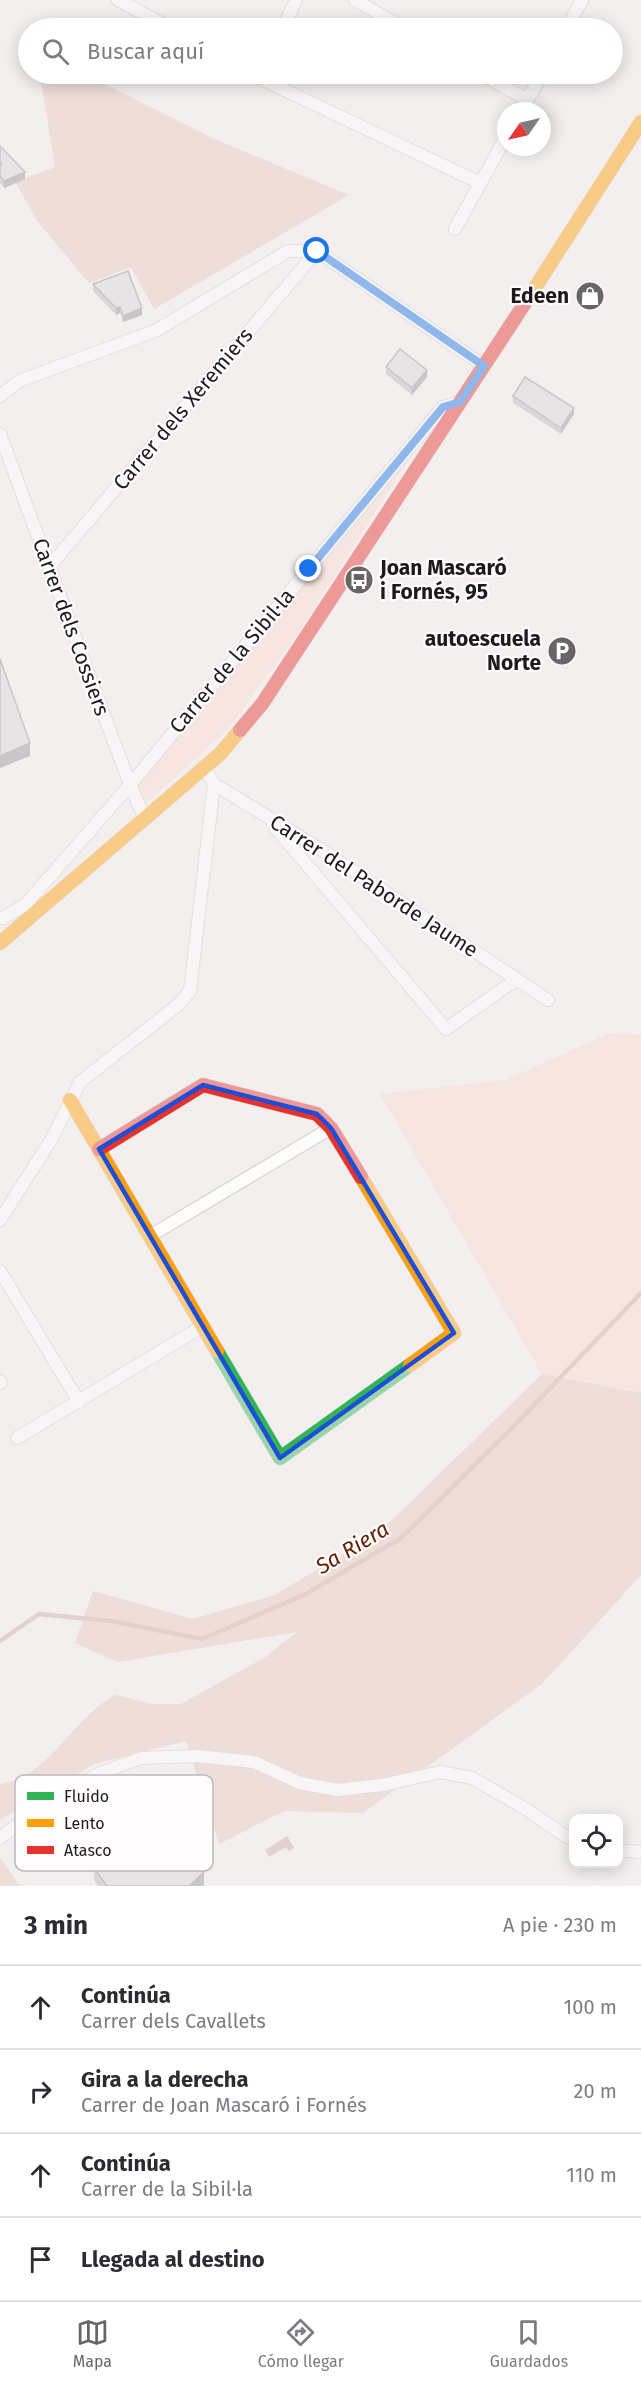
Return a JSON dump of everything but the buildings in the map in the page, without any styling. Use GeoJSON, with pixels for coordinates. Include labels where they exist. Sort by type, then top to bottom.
{"type":"FeatureCollection","features":[{"type":"Feature","properties":{"kind":"street"},"geometry":{"type":"LineString","coordinates":[[118,0],[151,18]]}},
{"type":"Feature","properties":{"kind":"street"},"geometry":{"type":"LineString","coordinates":[[288,18],[296,0]]}},
{"type":"Feature","properties":{"kind":"street"},"geometry":{"type":"LineString","coordinates":[[355,0],[386,18]]}},
{"type":"Feature","properties":{"kind":"street"},"geometry":{"type":"LineString","coordinates":[[572,18],[582,0]]}},
{"type":"Feature","properties":{"kind":"street"},"geometry":{"type":"LineString","coordinates":[[276,84],[480,183]]}},
{"type":"Feature","properties":{"kind":"street"},"geometry":{"type":"LineString","coordinates":[[495,84],[519,102]]}},
{"type":"Feature","properties":{"kind":"street"},"geometry":{"type":"LineString","coordinates":[[526,102],[536,84]]}},
{"type":"Feature","properties":{"kind":"street"},"geometry":{"type":"LineString","coordinates":[[0,943],[220,754],[262,704],[641,122]]}},
{"type":"Feature","properties":{"kind":"street"},"geometry":{"type":"LineString","coordinates":[[455,229],[497,153]]}},
{"type":"Feature","properties":{"kind":"street"},"geometry":{"type":"LineString","coordinates":[[1,395],[19,381],[157,330],[288,251],[317,251],[484,366]]}},
{"type":"Feature","properties":{"kind":"street","name":"Carrer dels Xeremiers"},"geometry":{"type":"LineString","coordinates":[[49,567],[317,251]]}},
{"type":"Feature","properties":{"kind":"street","name":"Carrer de la Sibil·la"},"geometry":{"type":"LineString","coordinates":[[0,918],[25,905],[130,785],[443,407],[460,402]]}},
{"type":"Feature","properties":{"kind":"street","name":"Carrer dels Cossiers"},"geometry":{"type":"LineString","coordinates":[[0,434],[130,785],[145,819]]}},
{"type":"Feature","properties":{"kind":"street","name":"Carrer del Paborde Jaume"},"geometry":{"type":"LineString","coordinates":[[204,767],[214,784],[322,850],[548,1000]]}},
{"type":"Feature","properties":{"kind":"street"},"geometry":{"type":"LineString","coordinates":[[0,1220],[51,1140],[80,1082],[178,1005],[190,991],[214,784]]}},
{"type":"Feature","properties":{"kind":"street"},"geometry":{"type":"LineString","coordinates":[[266,817],[446,1029],[517,979]]}},
{"type":"Feature","properties":{"kind":"street"},"geometry":{"type":"LineString","coordinates":[[70,1100],[280,1458],[454,1333],[331,1128],[317,1114],[203,1085],[99,1149]]}},
{"type":"Feature","properties":{"kind":"street"},"geometry":{"type":"LineString","coordinates":[[150,1236],[331,1128]]}},
{"type":"Feature","properties":{"kind":"street"},"geometry":{"type":"LineString","coordinates":[[0,1271],[79,1402]]}},
{"type":"Feature","properties":{"kind":"street"},"geometry":{"type":"LineString","coordinates":[[17,1438],[203,1326]]}},
{"type":"Feature","properties":{"kind":"street"},"geometry":{"type":"LineString","coordinates":[[96,1775],[141,1758],[197,1756],[254,1762],[300,1783],[337,1790],[382,1785],[440,1772],[472,1778],[526,1809],[569,1838]]}},
{"type":"Feature","properties":{"kind":"street"},"geometry":{"type":"LineString","coordinates":[[0,1838],[15,1827]]}},
{"type":"Feature","properties":{"kind":"street"},"geometry":{"type":"LineString","coordinates":[[623,1850],[641,1852]]}},
{"type":"Feature","properties":{"kind":"highlighted area"},"geometry":{"type":"Polygon","coordinates":[[[203,1085],[317,1114],[331,1128],[454,1333],[280,1458],[99,1149],[203,1085]]]}},
{"type":"Feature","properties":{"kind":"shaded area"},"geometry":{"type":"Polygon","coordinates":[[[42,84],[105,84],[214,139],[349,195],[154,309],[131,267],[89,283],[38,222],[15,182],[55,167],[42,84]]]}},
{"type":"Feature","properties":{"kind":"shaded area"},"geometry":{"type":"Polygon","coordinates":[[[420,442],[300,630],[228,729],[143,806],[135,784],[420,442]]]}},
{"type":"Feature","properties":{"kind":"shaded area"},"geometry":{"type":"Polygon","coordinates":[[[610,1033],[641,1035],[641,1393],[542,1374],[380,1094],[506,1080],[610,1033]]]}},
{"type":"Feature","properties":{"kind":"shaded area"},"geometry":{"type":"Polygon","coordinates":[[[542,1374],[641,1393],[641,1575],[542,1684],[363,1813],[284,1811],[219,1844],[213,1825],[213,1775],[197,1775],[186,1741],[94,1764],[76,1775],[26,1775],[50,1756],[95,1709],[115,1695],[153,1704],[181,1704],[264,1658],[297,1632],[118,1662],[75,1643],[93,1591],[193,1619],[275,1595],[382,1530],[542,1374]]]}},
{"type":"Feature","properties":{"kind":"shaded area"},"geometry":{"type":"Polygon","coordinates":[[[15,1780],[15,1811],[0,1820],[0,1784],[15,1780]]]}},
{"type":"Feature","properties":{"kind":"shaded area"},"geometry":{"type":"Polygon","coordinates":[[[287,1836],[294,1848],[289,1851],[286,1847],[269,1857],[265,1850],[287,1836]]]}},
{"type":"Feature","properties":{"kind":"shaded area"},"geometry":{"type":"Polygon","coordinates":[[[0,1858],[20,1886],[0,1886],[0,1858]]]}},
{"type":"Feature","properties":{"kind":"waterway","name":"Sa Riera"},"geometry":{"type":"LineString","coordinates":[[0,1641],[39,1614],[111,1621],[202,1639],[304,1595],[401,1538],[513,1427],[641,1293]]}},
{"type":"Feature","properties":{"kind":"traffic: fast"},"geometry":{"type":"LineString","coordinates":[[217,1351],[280,1458],[410,1365]]}},
{"type":"Feature","properties":{"kind":"traffic: slow"},"geometry":{"type":"LineString","coordinates":[[531,294],[641,122]]}},
{"type":"Feature","properties":{"kind":"traffic: slow"},"geometry":{"type":"LineString","coordinates":[[0,943],[220,754],[240,730]]}},
{"type":"Feature","properties":{"kind":"traffic: slow"},"geometry":{"type":"LineString","coordinates":[[70,1100],[217,1351]]}},
{"type":"Feature","properties":{"kind":"traffic: slow"},"geometry":{"type":"LineString","coordinates":[[361,1177],[454,1333],[410,1365]]}},
{"type":"Feature","properties":{"kind":"traffic: jam"},"geometry":{"type":"LineString","coordinates":[[240,730],[262,704],[531,294]]}},
{"type":"Feature","properties":{"kind":"traffic: jam"},"geometry":{"type":"LineString","coordinates":[[99,1149],[203,1085],[317,1114],[331,1128],[361,1177]]}},
{"type":"Feature","properties":{"kind":"place","name":"Edeen"},"geometry":{"type":"Point","coordinates":[590,296]}},
{"type":"Feature","properties":{"kind":"place","name":"Joan Mascaró i Fornés, 95"},"geometry":{"type":"Point","coordinates":[359,580]}},
{"type":"Feature","properties":{"kind":"place","name":"autoescuela Norte"},"geometry":{"type":"Point","coordinates":[562,651]}},
{"type":"Feature","properties":{"kind":"route"},"geometry":{"type":"LineString","coordinates":[[309,569],[443,407],[460,402],[484,366],[317,251]]}}]}
